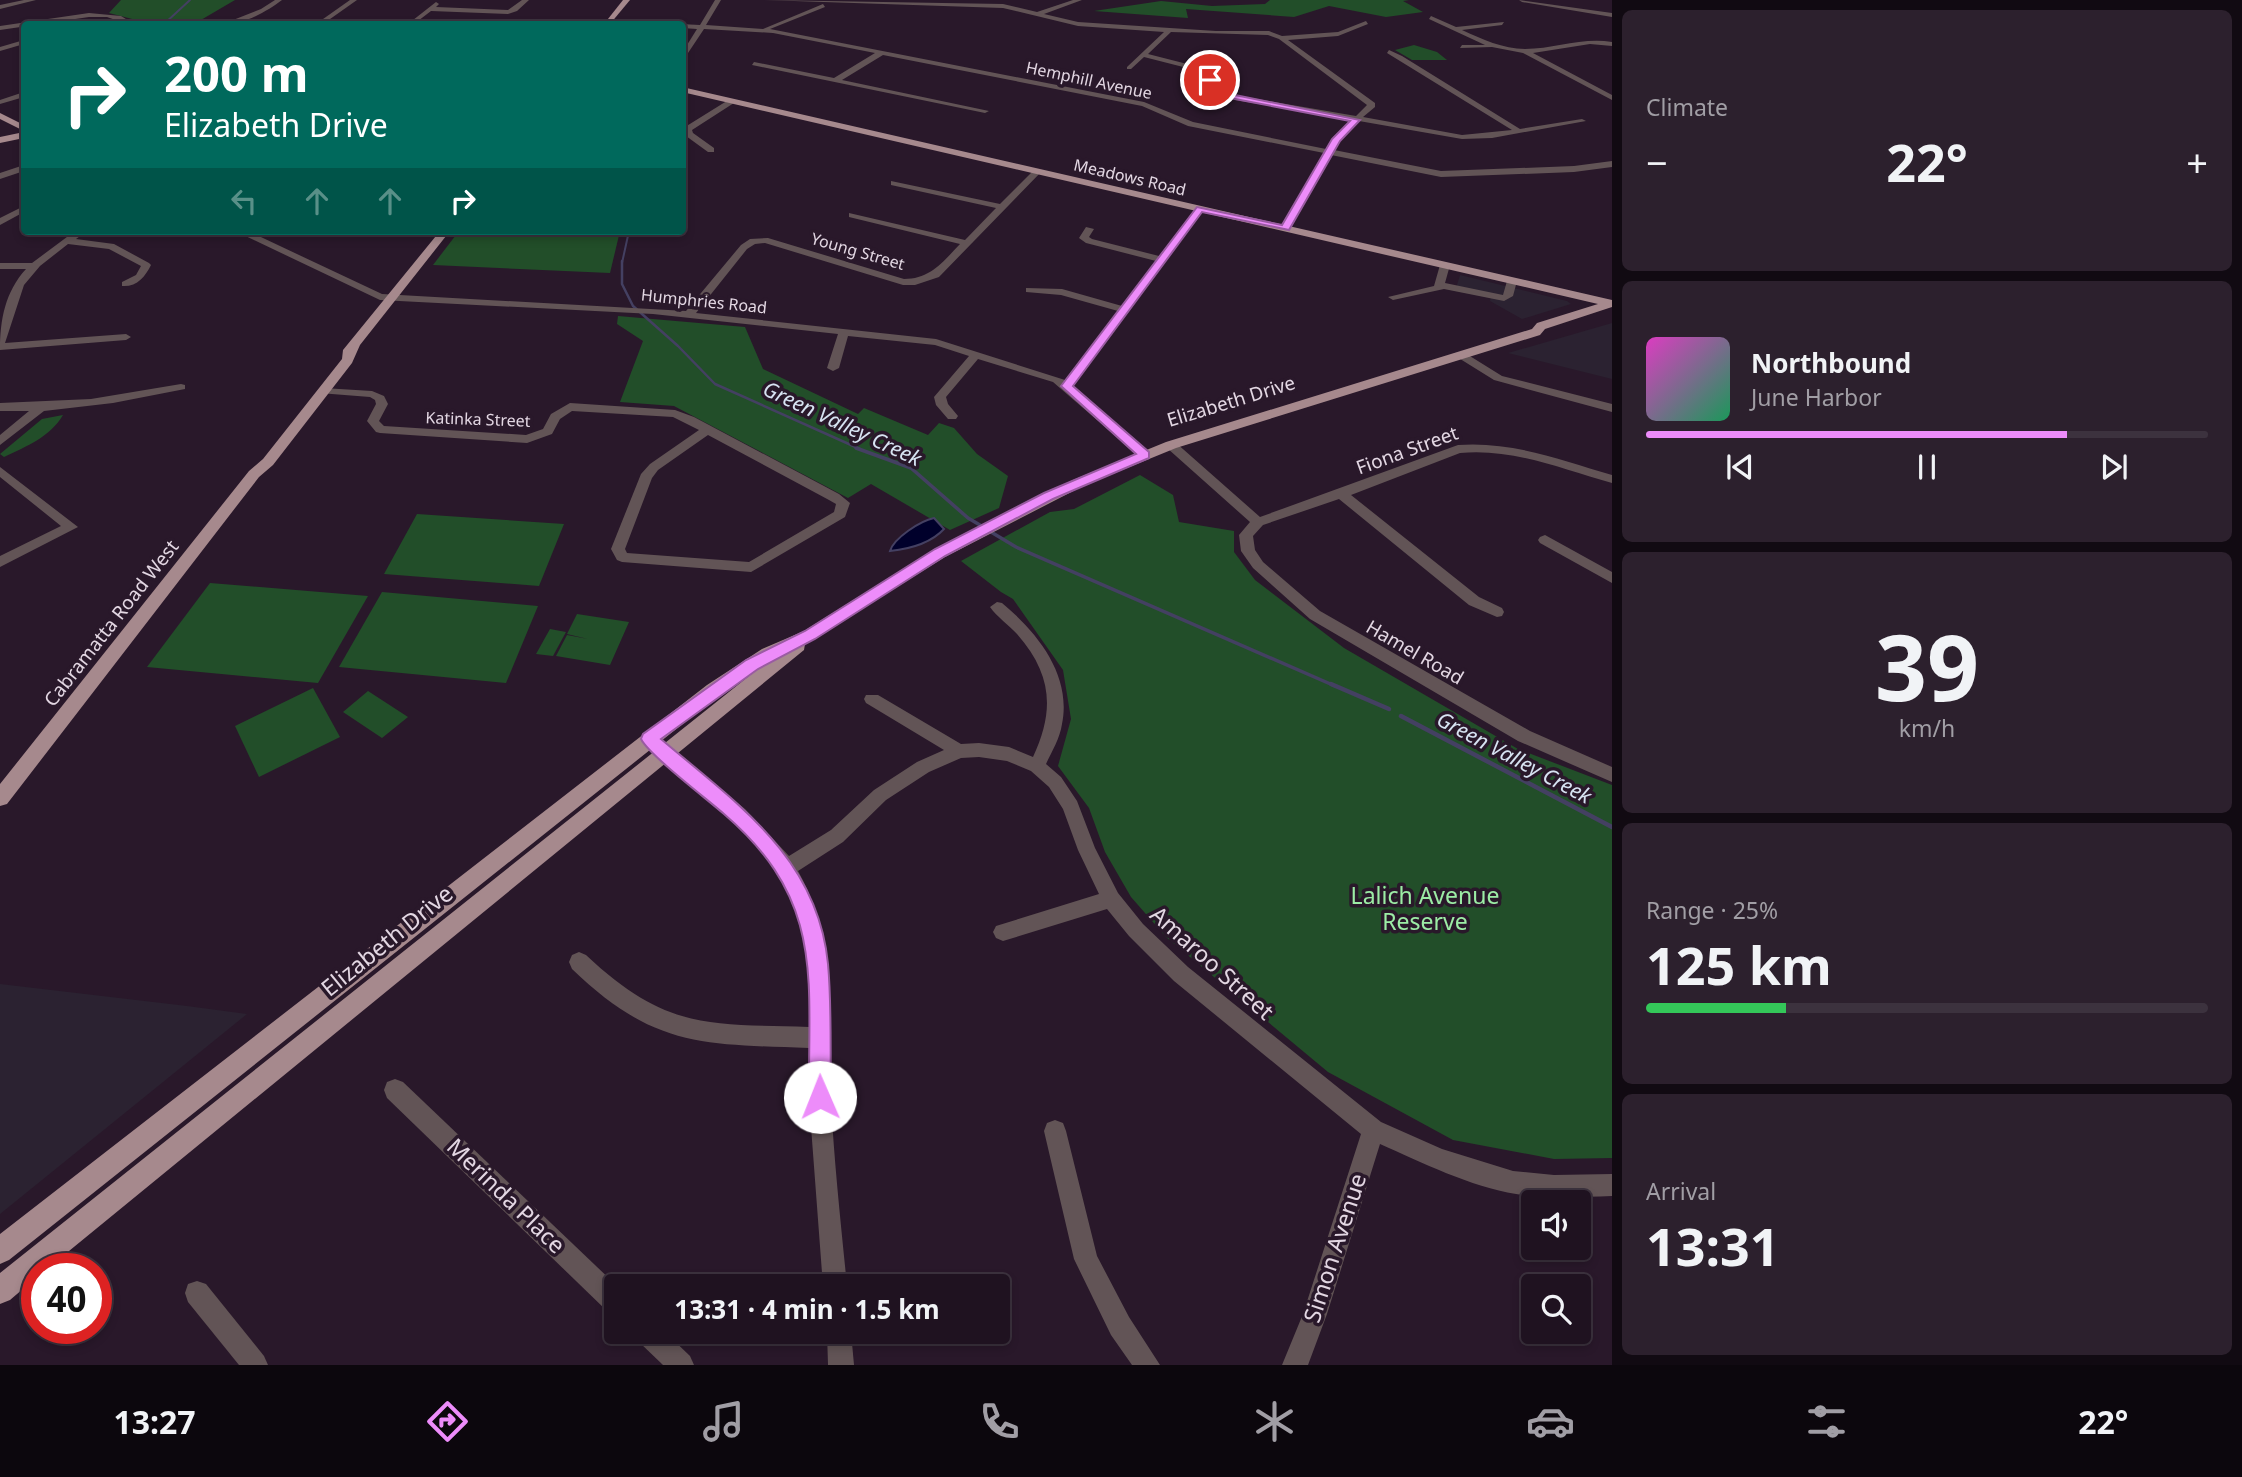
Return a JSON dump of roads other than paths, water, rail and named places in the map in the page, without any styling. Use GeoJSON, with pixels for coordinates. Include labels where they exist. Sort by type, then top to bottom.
{"type":"FeatureCollection","features":[{"type":"Feature","properties":{"kind":"main road"},"geometry":{"type":"LineString","coordinates":[[610,21],[627,0]]}},
{"type":"Feature","properties":{"kind":"main road","name":"Meadows Road"},"geometry":{"type":"LineString","coordinates":[[686,90],[1612,303]]}},
{"type":"Feature","properties":{"kind":"main road"},"geometry":{"type":"LineString","coordinates":[[0,116],[21,131]]}},
{"type":"Feature","properties":{"kind":"main road"},"geometry":{"type":"LineString","coordinates":[[0,140],[21,133]]}},
{"type":"Feature","properties":{"kind":"main road","name":"Cabramatta Road West"},"geometry":{"type":"LineString","coordinates":[[254,474],[259,461],[442,235]]}},
{"type":"Feature","properties":{"kind":"main road","name":"Elizabeth Drive"},"geometry":{"type":"LineString","coordinates":[[1536,332],[1541,326],[1612,303]]}},
{"type":"Feature","properties":{"kind":"main road","name":"Elizabeth Drive"},"geometry":{"type":"LineString","coordinates":[[0,1251],[657,746],[774,668],[810,635],[972,535],[1171,445],[1536,332],[1554,331],[1612,313]]}},
{"type":"Feature","properties":{"kind":"main road","name":"Cabramatta Road West"},"geometry":{"type":"LineString","coordinates":[[0,798],[254,474],[268,462],[348,360],[354,346]]}},
{"type":"Feature","properties":{"kind":"main road","name":"Elizabeth Drive"},"geometry":{"type":"LineString","coordinates":[[0,1290],[657,746]]}},
{"type":"Feature","properties":{"kind":"street"},"geometry":{"type":"LineString","coordinates":[[0,7],[33,0]]}},
{"type":"Feature","properties":{"kind":"street"},"geometry":{"type":"LineString","coordinates":[[234,21],[263,10],[279,0]]}},
{"type":"Feature","properties":{"kind":"street"},"geometry":{"type":"LineString","coordinates":[[322,21],[354,0]]}},
{"type":"Feature","properties":{"kind":"street"},"geometry":{"type":"LineString","coordinates":[[415,21],[441,0]]}},
{"type":"Feature","properties":{"kind":"street"},"geometry":{"type":"LineString","coordinates":[[429,9],[508,12],[526,0]]}},
{"type":"Feature","properties":{"kind":"street"},"geometry":{"type":"LineString","coordinates":[[686,53],[718,0]]}},
{"type":"Feature","properties":{"kind":"street"},"geometry":{"type":"LineString","coordinates":[[767,0],[995,6],[1070,23],[1223,34],[1269,33],[1281,38],[1370,103],[1371,108],[1341,134],[1285,228]]}},
{"type":"Feature","properties":{"kind":"street"},"geometry":{"type":"LineString","coordinates":[[1038,14],[1079,0]]}},
{"type":"Feature","properties":{"kind":"street"},"geometry":{"type":"LineString","coordinates":[[1522,0],[1612,15]]}},
{"type":"Feature","properties":{"kind":"street"},"geometry":{"type":"LineString","coordinates":[[763,29],[830,3]]}},
{"type":"Feature","properties":{"kind":"street"},"geometry":{"type":"LineString","coordinates":[[101,15],[109,6]]}},
{"type":"Feature","properties":{"kind":"street"},"geometry":{"type":"LineString","coordinates":[[30,21],[55,16],[101,15],[128,21]]}},
{"type":"Feature","properties":{"kind":"street"},"geometry":{"type":"LineString","coordinates":[[1431,18],[1498,47]]}},
{"type":"Feature","properties":{"kind":"street"},"geometry":{"type":"LineString","coordinates":[[1249,22],[1251,32]]}},
{"type":"Feature","properties":{"kind":"street"},"geometry":{"type":"LineString","coordinates":[[0,27],[21,23]]}},
{"type":"Feature","properties":{"kind":"street"},"geometry":{"type":"LineString","coordinates":[[1281,38],[1310,37],[1358,29],[1366,23]]}},
{"type":"Feature","properties":{"kind":"street"},"geometry":{"type":"LineString","coordinates":[[1456,29],[1502,23]]}},
{"type":"Feature","properties":{"kind":"street","name":"Hemphill Avenue"},"geometry":{"type":"LineString","coordinates":[[686,26],[763,29],[882,52],[1144,104],[1191,124],[1448,175],[1574,169],[1612,164]]}},
{"type":"Feature","properties":{"kind":"street"},"geometry":{"type":"LineString","coordinates":[[1129,68],[1170,29]]}},
{"type":"Feature","properties":{"kind":"street"},"geometry":{"type":"LineString","coordinates":[[1462,47],[1498,47],[1525,51],[1581,41],[1612,44]]}},
{"type":"Feature","properties":{"kind":"street"},"geometry":{"type":"LineString","coordinates":[[0,49],[21,43]]}},
{"type":"Feature","properties":{"kind":"street"},"geometry":{"type":"LineString","coordinates":[[1525,51],[1612,98]]}},
{"type":"Feature","properties":{"kind":"street"},"geometry":{"type":"LineString","coordinates":[[835,81],[882,52]]}},
{"type":"Feature","properties":{"kind":"street"},"geometry":{"type":"LineString","coordinates":[[1389,52],[1517,131]]}},
{"type":"Feature","properties":{"kind":"street"},"geometry":{"type":"LineString","coordinates":[[1143,55],[1193,67],[1233,97],[1462,137],[1582,121]]}},
{"type":"Feature","properties":{"kind":"street"},"geometry":{"type":"LineString","coordinates":[[754,64],[985,111]]}},
{"type":"Feature","properties":{"kind":"street"},"geometry":{"type":"LineString","coordinates":[[0,102],[21,96]]}},
{"type":"Feature","properties":{"kind":"street"},"geometry":{"type":"LineString","coordinates":[[711,150],[689,134],[688,129],[733,101]]}},
{"type":"Feature","properties":{"kind":"street"},"geometry":{"type":"LineString","coordinates":[[0,176],[21,169]]}},
{"type":"Feature","properties":{"kind":"street","name":"Young Street"},"geometry":{"type":"LineString","coordinates":[[689,315],[744,247],[753,241],[765,240],[903,282],[915,282],[935,275],[1038,172]]}},
{"type":"Feature","properties":{"kind":"street"},"geometry":{"type":"LineString","coordinates":[[894,183],[1002,207]]}},
{"type":"Feature","properties":{"kind":"street"},"geometry":{"type":"LineString","coordinates":[[1067,386],[1200,209]]}},
{"type":"Feature","properties":{"kind":"street"},"geometry":{"type":"LineString","coordinates":[[0,222],[21,211]]}},
{"type":"Feature","properties":{"kind":"street"},"geometry":{"type":"LineString","coordinates":[[852,215],[966,243]]}},
{"type":"Feature","properties":{"kind":"street"},"geometry":{"type":"LineString","coordinates":[[1089,229],[1084,236],[1089,242],[1162,260]]}},
{"type":"Feature","properties":{"kind":"street"},"geometry":{"type":"LineString","coordinates":[[76,235],[36,266],[14,296],[0,345],[126,337]]}},
{"type":"Feature","properties":{"kind":"street","name":"Humphries Road"},"geometry":{"type":"LineString","coordinates":[[248,235],[377,296],[630,310],[923,340],[1043,375],[1067,386],[1145,455]]}},
{"type":"Feature","properties":{"kind":"street"},"geometry":{"type":"LineString","coordinates":[[68,240],[111,246],[146,265],[140,277],[126,284]]}},
{"type":"Feature","properties":{"kind":"street"},"geometry":{"type":"LineString","coordinates":[[1393,297],[1439,288],[1445,265]]}},
{"type":"Feature","properties":{"kind":"street"},"geometry":{"type":"LineString","coordinates":[[0,266],[36,266]]}},
{"type":"Feature","properties":{"kind":"street"},"geometry":{"type":"LineString","coordinates":[[330,289],[345,281]]}},
{"type":"Feature","properties":{"kind":"street"},"geometry":{"type":"LineString","coordinates":[[1440,285],[1504,298],[1508,296],[1512,281]]}},
{"type":"Feature","properties":{"kind":"street"},"geometry":{"type":"LineString","coordinates":[[1030,290],[1062,292],[1126,310]]}},
{"type":"Feature","properties":{"kind":"street"},"geometry":{"type":"LineString","coordinates":[[833,368],[844,331]]}},
{"type":"Feature","properties":{"kind":"street"},"geometry":{"type":"LineString","coordinates":[[952,416],[942,405],[940,397],[976,354]]}},
{"type":"Feature","properties":{"kind":"street"},"geometry":{"type":"LineString","coordinates":[[1461,355],[1489,374],[1508,382],[1612,408]]}},
{"type":"Feature","properties":{"kind":"street"},"geometry":{"type":"LineString","coordinates":[[0,407],[40,408],[127,398],[181,387]]}},
{"type":"Feature","properties":{"kind":"street","name":"Katinka Street"},"geometry":{"type":"LineString","coordinates":[[323,391],[372,394],[380,398],[382,404],[373,421],[375,427],[388,430],[527,439],[548,431],[561,410],[581,406],[675,414],[708,430],[834,496],[842,503],[843,509],[835,519],[751,567],[622,557],[618,549],[646,477],[654,467],[708,430]]}},
{"type":"Feature","properties":{"kind":"street"},"geometry":{"type":"LineString","coordinates":[[0,441],[40,408]]}},
{"type":"Feature","properties":{"kind":"street"},"geometry":{"type":"LineString","coordinates":[[1171,445],[1258,522]]}},
{"type":"Feature","properties":{"kind":"street","name":"Fiona Street"},"geometry":{"type":"LineString","coordinates":[[1258,522],[1341,494],[1458,449],[1477,446],[1500,448],[1612,479]]}},
{"type":"Feature","properties":{"kind":"street"},"geometry":{"type":"LineString","coordinates":[[0,471],[71,527],[0,562]]}},
{"type":"Feature","properties":{"kind":"street"},"geometry":{"type":"LineString","coordinates":[[1341,494],[1474,601],[1497,612]]}},
{"type":"Feature","properties":{"kind":"street","name":"Hamel Road"},"geometry":{"type":"LineString","coordinates":[[1258,522],[1246,535],[1248,551],[1258,565],[1315,615],[1524,736],[1612,775]]}},
{"type":"Feature","properties":{"kind":"street"},"geometry":{"type":"LineString","coordinates":[[1545,540],[1612,578]]}},
{"type":"Feature","properties":{"kind":"street"},"geometry":{"type":"LineString","coordinates":[[997,607],[1015,620],[1049,671],[1055,695],[1055,723],[1037,766]]}},
{"type":"Feature","properties":{"kind":"street"},"geometry":{"type":"LineString","coordinates":[[872,699],[959,751]]}},
{"type":"Feature","properties":{"kind":"street"},"geometry":{"type":"LineString","coordinates":[[657,746],[748,824],[786,868],[802,900],[814,937],[818,964],[820,1097],[834,1274]]}},
{"type":"Feature","properties":{"kind":"street","name":"Amaroo Street"},"geometry":{"type":"LineString","coordinates":[[786,868],[837,836],[891,788],[923,767],[959,751],[979,750],[1009,754],[1037,766],[1055,782],[1071,806],[1087,850],[1111,899],[1136,930],[1181,974],[1373,1130],[1441,1160],[1513,1182],[1554,1186],[1612,1185]]}},
{"type":"Feature","properties":{"kind":"street"},"geometry":{"type":"LineString","coordinates":[[1003,932],[1111,899]]}},
{"type":"Feature","properties":{"kind":"street"},"geometry":{"type":"LineString","coordinates":[[579,962],[605,988],[647,1012],[687,1030],[819,1038]]}},
{"type":"Feature","properties":{"kind":"street","name":"Merinda Place"},"geometry":{"type":"LineString","coordinates":[[396,1090],[604,1290]]}},
{"type":"Feature","properties":{"kind":"street","name":"Simon Avenue"},"geometry":{"type":"LineString","coordinates":[[1295,1365],[1315,1314],[1373,1130]]}},
{"type":"Feature","properties":{"kind":"street"},"geometry":{"type":"LineString","coordinates":[[1055,1131],[1086,1259],[1120,1326],[1147,1365]]}},
{"type":"Feature","properties":{"kind":"street"},"geometry":{"type":"LineString","coordinates":[[197,1293],[255,1365]]}},
{"type":"Feature","properties":{"kind":"street"},"geometry":{"type":"LineString","coordinates":[[659,1344],[681,1365]]}},
{"type":"Feature","properties":{"kind":"street"},"geometry":{"type":"LineString","coordinates":[[840,1344],[841,1365]]}},
{"type":"Feature","properties":{"kind":"water"},"geometry":{"type":"Polygon","coordinates":[[[934,518],[944,529],[939,534],[905,549],[890,551],[908,531],[934,518]]]}},
{"type":"Feature","properties":{"kind":"waterway","name":"Green Valley Creek"},"geometry":{"type":"LineString","coordinates":[[167,21],[190,0]]}},
{"type":"Feature","properties":{"kind":"waterway","name":"Green Valley Creek"},"geometry":{"type":"LineString","coordinates":[[622,263],[628,235]]}},
{"type":"Feature","properties":{"kind":"waterway","name":"Green Valley Creek"},"geometry":{"type":"LineString","coordinates":[[622,263],[622,284],[633,306],[715,384],[860,449]]}},
{"type":"Feature","properties":{"kind":"waterway","name":"Green Valley Creek"},"geometry":{"type":"LineString","coordinates":[[856,448],[911,468],[968,518],[985,528]]}},
{"type":"Feature","properties":{"kind":"waterway","name":"Green Valley Creek"},"geometry":{"type":"LineString","coordinates":[[991,532],[1016,547],[1335,686]]}},
{"type":"Feature","properties":{"kind":"waterway","name":"Green Valley Creek"},"geometry":{"type":"LineString","coordinates":[[1331,684],[1389,709]]}},
{"type":"Feature","properties":{"kind":"waterway","name":"Green Valley Creek"},"geometry":{"type":"LineString","coordinates":[[1401,716],[1612,827]]}},
{"type":"Feature","properties":{"kind":"park label","name":"Lalich Avenue Reserve"},"geometry":{"type":"Point","coordinates":[1425,909]}}]}
